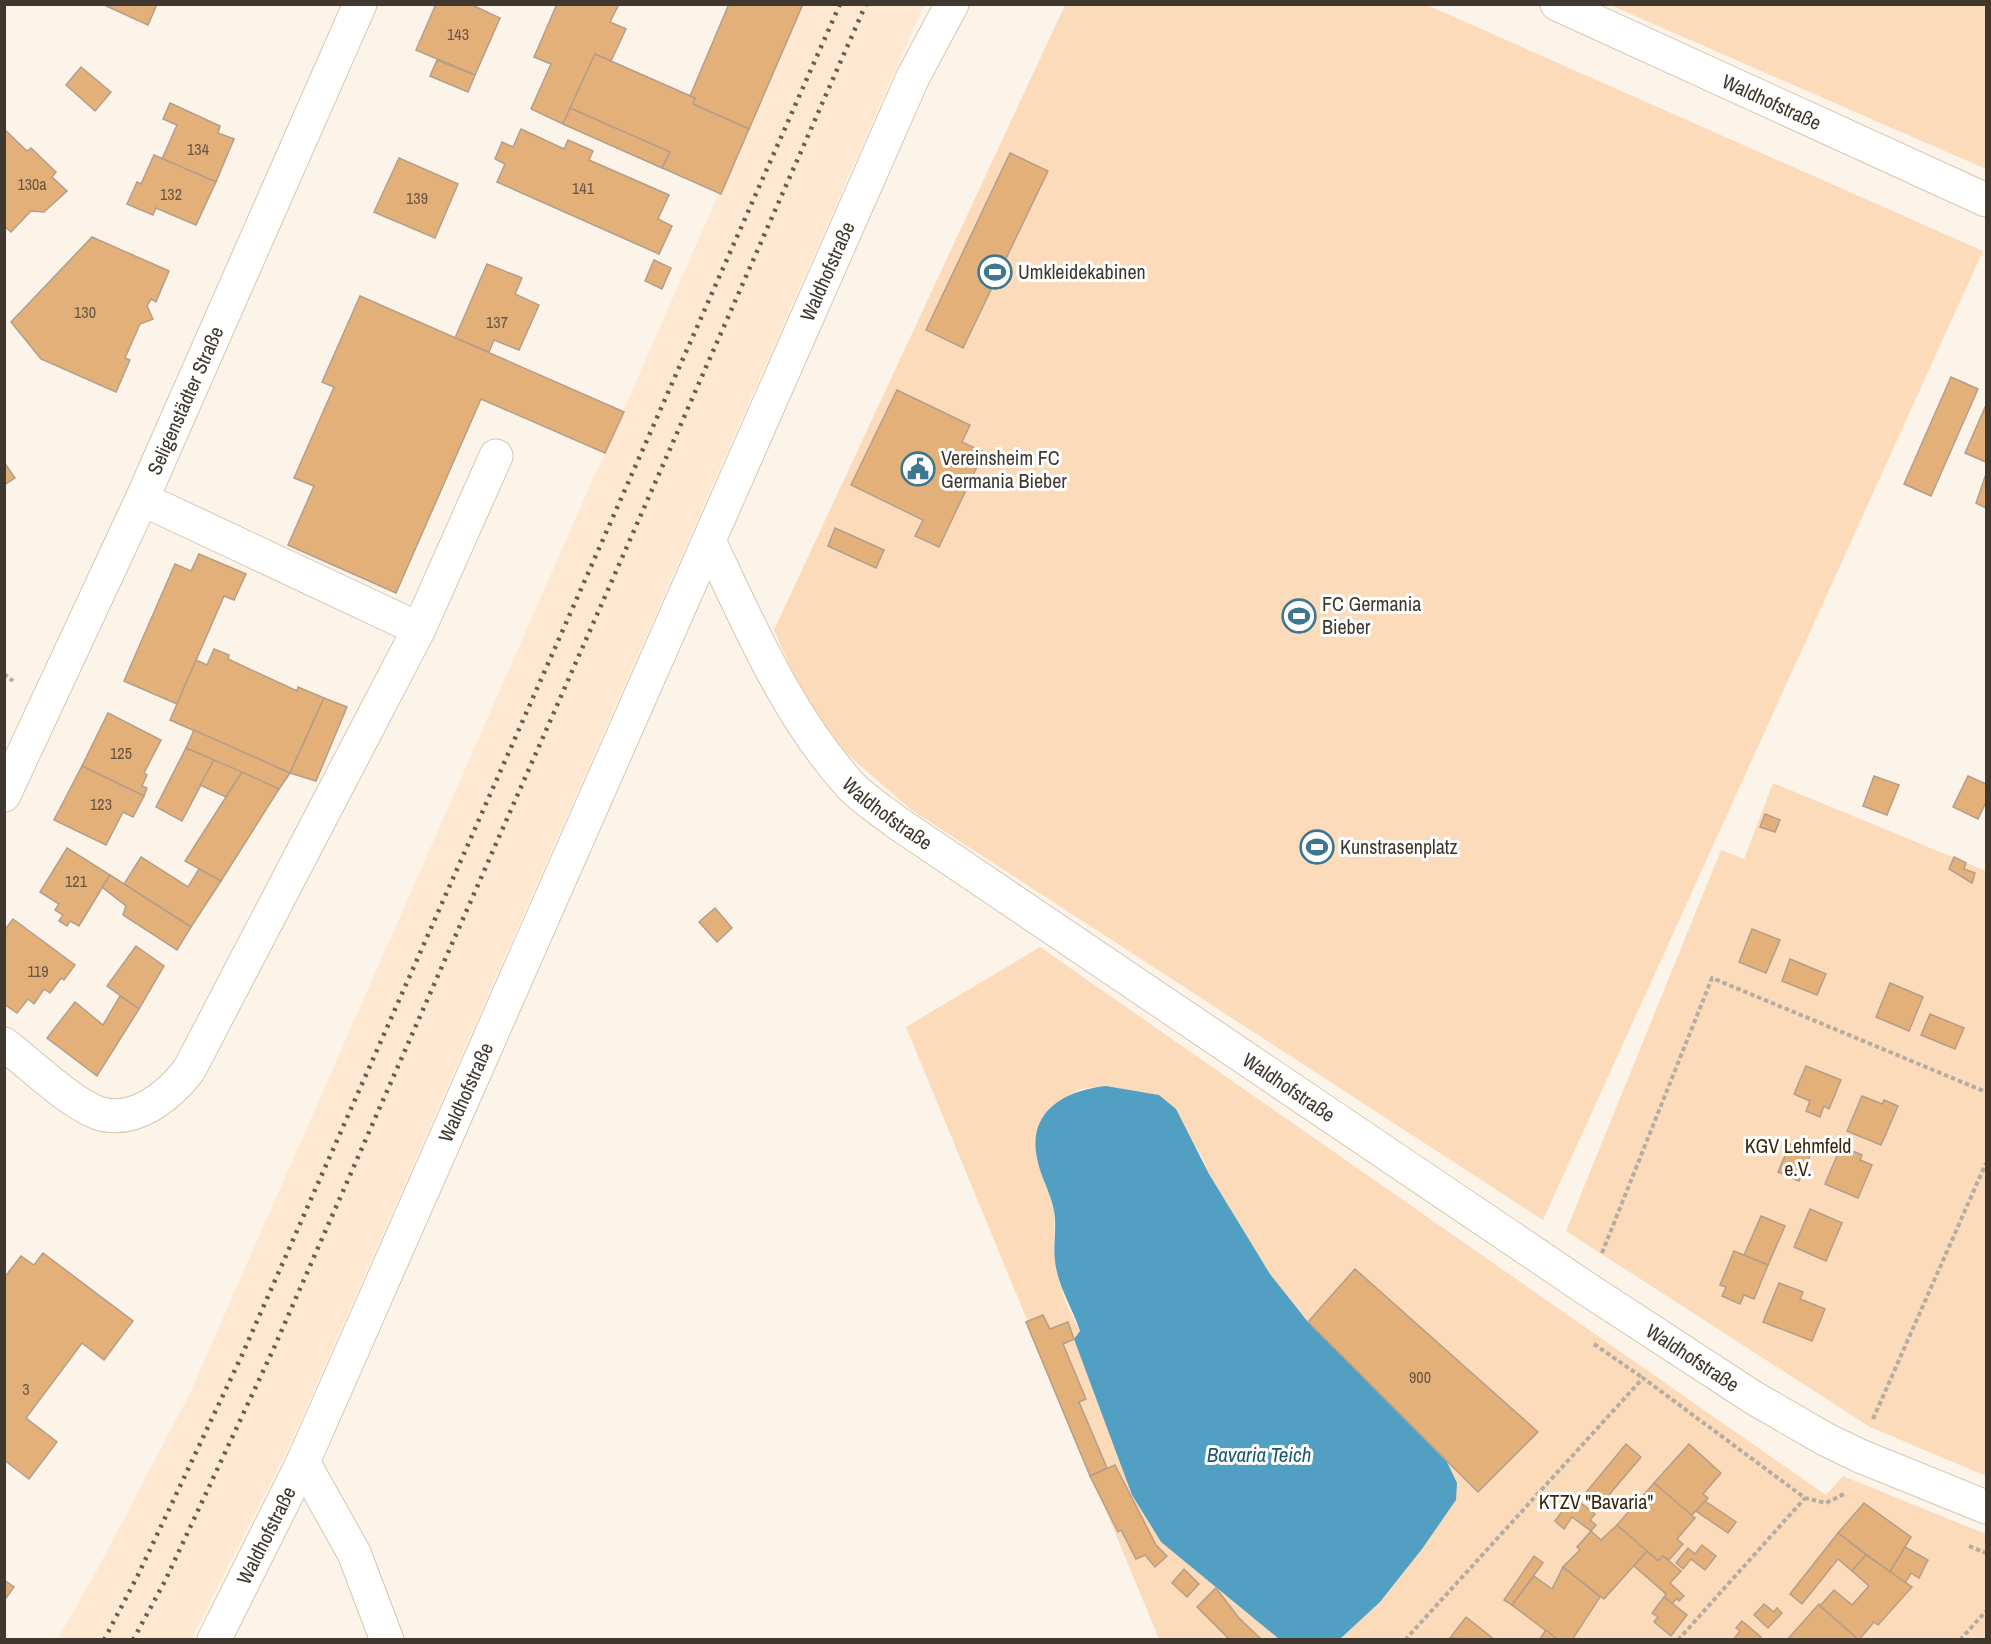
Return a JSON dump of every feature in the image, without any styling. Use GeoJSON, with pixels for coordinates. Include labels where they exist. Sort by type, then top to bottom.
{"type":"FeatureCollection","features":[{"type":"Feature","properties":{"kind":"street","name":"Seligenstädter Straße"},"geometry":{"type":"LineString","coordinates":[[4,795],[142,499],[360,4]]}},
{"type":"Feature","properties":{"kind":"street","name":"Waldhofstraße"},"geometry":{"type":"LineString","coordinates":[[214,1640],[303,1462],[913,77],[952,4]]}},
{"type":"Feature","properties":{"kind":"street","name":"Waldhofstraße"},"geometry":{"type":"LineString","coordinates":[[1557,4],[1986,200]]}},
{"type":"Feature","properties":{"kind":"street"},"geometry":{"type":"LineString","coordinates":[[4,1044],[82,1105],[99,1113],[118,1115],[140,1111],[166,1096],[189,1070],[419,628],[496,456]]}},
{"type":"Feature","properties":{"kind":"street"},"geometry":{"type":"LineString","coordinates":[[142,499],[419,628]]}},
{"type":"Feature","properties":{"kind":"street","name":"Waldhofstraße"},"geometry":{"type":"LineString","coordinates":[[709,541],[774,676],[822,752],[852,787],[896,822],[981,882],[1587,1290],[1790,1420],[1860,1456],[1986,1507]]}},
{"type":"Feature","properties":{"kind":"street"},"geometry":{"type":"LineString","coordinates":[[303,1462],[354,1553],[387,1640]]}},
{"type":"Feature","properties":{"kind":"path"},"geometry":{"type":"LineString","coordinates":[[1587,1290],[1712,978],[1986,1092]]}},
{"type":"Feature","properties":{"kind":"path"},"geometry":{"type":"LineString","coordinates":[[1860,1456],[1986,1163]]}},
{"type":"Feature","properties":{"kind":"path"},"geometry":{"type":"LineString","coordinates":[[1405,1640],[1642,1378],[1806,1498],[1826,1503],[1846,1493],[1857,1497]]}},
{"type":"Feature","properties":{"kind":"path"},"geometry":{"type":"LineString","coordinates":[[1678,1640],[1806,1498]]}},
{"type":"Feature","properties":{"kind":"path"},"geometry":{"type":"LineString","coordinates":[[1965,1544],[1986,1553]]}},
{"type":"Feature","properties":{"kind":"path"},"geometry":{"type":"LineString","coordinates":[[1960,1640],[1986,1611]]}},
{"type":"Feature","properties":{"kind":"shaded area"},"geometry":{"type":"Polygon","coordinates":[[[802,5],[924,5],[291,1442],[191,1639],[57,1640],[98,1568],[190,1393],[802,5]]]}},
{"type":"Feature","properties":{"kind":"green space","name":"FC Germania Bieber"},"geometry":{"type":"Polygon","coordinates":[[[1065,5],[1427,5],[1983,251],[1543,1220],[910,809],[845,752],[801,692],[774,630],[1065,5]]]}},
{"type":"Feature","properties":{"kind":"green space"},"geometry":{"type":"Polygon","coordinates":[[[1610,5],[1986,5],[1986,169],[1610,5]]]}},
{"type":"Feature","properties":{"kind":"green space","name":"KGV Lehmfeld e.V."},"geometry":{"type":"Polygon","coordinates":[[[1773,783],[1986,871],[1986,1476],[1870,1427],[1566,1231],[1721,850],[1744,859],[1773,783]]]}},
{"type":"Feature","properties":{"kind":"green space","name":"KTZV \"Bavaria\""},"geometry":{"type":"Polygon","coordinates":[[[1040,947],[1826,1495],[1843,1476],[1986,1534],[1986,1639],[1340,1639],[1380,1602],[1422,1549],[1308,1322],[1270,1274],[1209,1174],[1200,1153],[1159,1095],[1106,1086],[1081,1089],[1067,1096],[1043,1116],[1036,1141],[1054,1210],[1055,1261],[1064,1298],[1080,1331],[1075,1339],[1132,1495],[1161,1542],[1279,1639],[1159,1639],[906,1027],[1040,947]]]}},
{"type":"Feature","properties":{"kind":"water","name":"Bavaria Teich"},"geometry":{"type":"Polygon","coordinates":[[[1106,1086],[1159,1095],[1176,1109],[1209,1174],[1270,1274],[1308,1322],[1447,1462],[1457,1483],[1456,1500],[1422,1549],[1380,1602],[1340,1639],[1279,1639],[1161,1542],[1132,1495],[1074,1339],[1080,1331],[1057,1270],[1054,1211],[1038,1165],[1035,1141],[1044,1115],[1053,1106],[1077,1092],[1106,1086]]]}},
{"type":"Feature","properties":{"kind":"building"},"geometry":{"type":"Polygon","coordinates":[[[102,4],[157,4],[148,25],[102,4]]]}},
{"type":"Feature","properties":{"kind":"building"},"geometry":{"type":"Polygon","coordinates":[[[436,4],[470,4],[500,18],[475,75],[416,50],[436,4]]]}},
{"type":"Feature","properties":{"kind":"building"},"geometry":{"type":"Polygon","coordinates":[[[557,4],[619,4],[610,22],[626,29],[611,61],[595,54],[563,124],[531,109],[551,64],[534,57],[557,4]]]}},
{"type":"Feature","properties":{"kind":"building"},"geometry":{"type":"Polygon","coordinates":[[[729,4],[803,4],[749,129],[693,104],[695,98],[690,96],[729,4]]]}},
{"type":"Feature","properties":{"kind":"building"},"geometry":{"type":"Polygon","coordinates":[[[595,54],[695,98],[693,104],[749,129],[721,194],[662,168],[670,152],[570,108],[595,54]]]}},
{"type":"Feature","properties":{"kind":"building"},"geometry":{"type":"Polygon","coordinates":[[[437,60],[475,75],[468,92],[430,76],[437,60]]]}},
{"type":"Feature","properties":{"kind":"building"},"geometry":{"type":"Polygon","coordinates":[[[81,67],[111,92],[95,111],[66,85],[81,67]]]}},
{"type":"Feature","properties":{"kind":"building"},"geometry":{"type":"Polygon","coordinates":[[[170,103],[220,126],[218,133],[234,139],[216,182],[162,159],[177,125],[163,119],[170,103]]]}},
{"type":"Feature","properties":{"kind":"building"},"geometry":{"type":"Polygon","coordinates":[[[570,108],[670,152],[662,168],[563,124],[570,108]]]}},
{"type":"Feature","properties":{"kind":"building"},"geometry":{"type":"Polygon","coordinates":[[[4,129],[27,151],[31,148],[56,172],[52,177],[67,191],[44,212],[31,211],[11,232],[4,226],[4,129]]]}},
{"type":"Feature","properties":{"kind":"building"},"geometry":{"type":"Polygon","coordinates":[[[521,129],[564,149],[568,140],[593,151],[589,160],[669,195],[658,219],[672,226],[659,254],[497,182],[505,164],[495,159],[502,142],[513,147],[521,129]]]}},
{"type":"Feature","properties":{"kind":"building"},"geometry":{"type":"Polygon","coordinates":[[[1010,153],[1048,171],[963,348],[926,330],[1010,153]]]}},
{"type":"Feature","properties":{"kind":"building"},"geometry":{"type":"Polygon","coordinates":[[[154,155],[216,182],[196,225],[156,208],[153,215],[127,204],[137,182],[141,184],[154,155]]]}},
{"type":"Feature","properties":{"kind":"building"},"geometry":{"type":"Polygon","coordinates":[[[399,158],[458,184],[435,238],[374,212],[399,158]]]}},
{"type":"Feature","properties":{"kind":"building"},"geometry":{"type":"Polygon","coordinates":[[[92,237],[169,271],[156,302],[151,299],[147,306],[153,319],[140,324],[125,358],[130,360],[116,392],[41,359],[11,322],[92,237]]]}},
{"type":"Feature","properties":{"kind":"building"},"geometry":{"type":"Polygon","coordinates":[[[654,260],[671,268],[662,289],[645,281],[654,260]]]}},
{"type":"Feature","properties":{"kind":"building"},"geometry":{"type":"Polygon","coordinates":[[[487,264],[522,278],[515,294],[539,305],[519,350],[494,340],[489,352],[455,338],[487,264]]]}},
{"type":"Feature","properties":{"kind":"building"},"geometry":{"type":"Polygon","coordinates":[[[360,296],[624,412],[605,453],[481,399],[396,593],[288,545],[314,486],[294,478],[334,387],[322,382],[360,296]]]}},
{"type":"Feature","properties":{"kind":"building"},"geometry":{"type":"Polygon","coordinates":[[[1951,377],[1978,389],[1931,496],[1904,484],[1951,377]]]}},
{"type":"Feature","properties":{"kind":"building","name":"Vereinsheim FC Germania Bieber"},"geometry":{"type":"Polygon","coordinates":[[[897,390],[970,425],[962,442],[984,452],[939,547],[915,536],[923,520],[851,485],[897,390]]]}},
{"type":"Feature","properties":{"kind":"building"},"geometry":{"type":"Polygon","coordinates":[[[1986,405],[1986,462],[1965,453],[1986,405]]]}},
{"type":"Feature","properties":{"kind":"building"},"geometry":{"type":"Polygon","coordinates":[[[4,462],[15,478],[4,485],[4,462]]]}},
{"type":"Feature","properties":{"kind":"building"},"geometry":{"type":"Polygon","coordinates":[[[1986,474],[1986,508],[1976,503],[1986,474]]]}},
{"type":"Feature","properties":{"kind":"building"},"geometry":{"type":"Polygon","coordinates":[[[835,528],[884,550],[876,568],[828,546],[835,528]]]}},
{"type":"Feature","properties":{"kind":"building"},"geometry":{"type":"Polygon","coordinates":[[[199,554],[246,574],[234,600],[224,596],[177,704],[124,681],[175,564],[191,571],[199,554]]]}},
{"type":"Feature","properties":{"kind":"building"},"geometry":{"type":"Polygon","coordinates":[[[214,649],[229,655],[228,659],[297,691],[298,687],[324,698],[290,773],[170,720],[196,660],[207,665],[214,649]]]}},
{"type":"Feature","properties":{"kind":"building"},"geometry":{"type":"Polygon","coordinates":[[[324,698],[347,707],[316,781],[290,773],[324,698]]]}},
{"type":"Feature","properties":{"kind":"building"},"geometry":{"type":"Polygon","coordinates":[[[108,713],[161,740],[144,773],[147,775],[142,786],[147,788],[144,796],[82,766],[108,713]]]}},
{"type":"Feature","properties":{"kind":"building"},"geometry":{"type":"Polygon","coordinates":[[[194,730],[290,773],[279,789],[186,748],[194,730]]]}},
{"type":"Feature","properties":{"kind":"building"},"geometry":{"type":"Polygon","coordinates":[[[186,748],[214,760],[182,821],[156,807],[186,748]]]}},
{"type":"Feature","properties":{"kind":"building"},"geometry":{"type":"Polygon","coordinates":[[[214,760],[242,772],[226,797],[200,785],[214,760]]]}},
{"type":"Feature","properties":{"kind":"building"},"geometry":{"type":"Polygon","coordinates":[[[82,766],[144,796],[133,817],[123,812],[106,845],[54,820],[82,766]]]}},
{"type":"Feature","properties":{"kind":"building"},"geometry":{"type":"Polygon","coordinates":[[[242,772],[279,789],[221,881],[185,861],[242,772]]]}},
{"type":"Feature","properties":{"kind":"building"},"geometry":{"type":"Polygon","coordinates":[[[1874,776],[1899,785],[1887,815],[1863,806],[1874,776]]]}},
{"type":"Feature","properties":{"kind":"building"},"geometry":{"type":"Polygon","coordinates":[[[1968,776],[1986,784],[1986,802],[1978,819],[1953,807],[1968,776]]]}},
{"type":"Feature","properties":{"kind":"building"},"geometry":{"type":"Polygon","coordinates":[[[1765,814],[1780,820],[1775,832],[1760,827],[1765,814]]]}},
{"type":"Feature","properties":{"kind":"building"},"geometry":{"type":"Polygon","coordinates":[[[67,848],[110,875],[79,926],[70,921],[67,926],[59,921],[63,915],[55,910],[59,904],[40,892],[67,848]]]}},
{"type":"Feature","properties":{"kind":"building"},"geometry":{"type":"Polygon","coordinates":[[[141,857],[188,887],[199,869],[221,881],[191,927],[124,884],[141,857]]]}},
{"type":"Feature","properties":{"kind":"building"},"geometry":{"type":"Polygon","coordinates":[[[1954,857],[1966,863],[1964,869],[1975,873],[1972,883],[1949,869],[1954,857]]]}},
{"type":"Feature","properties":{"kind":"building"},"geometry":{"type":"Polygon","coordinates":[[[110,875],[191,927],[177,950],[123,915],[126,906],[102,887],[110,875]]]}},
{"type":"Feature","properties":{"kind":"building"},"geometry":{"type":"Polygon","coordinates":[[[715,908],[732,928],[717,942],[699,922],[715,908]]]}},
{"type":"Feature","properties":{"kind":"building"},"geometry":{"type":"Polygon","coordinates":[[[13,919],[75,965],[50,993],[44,989],[34,1004],[28,999],[17,1013],[4,1004],[4,931],[13,919]]]}},
{"type":"Feature","properties":{"kind":"building"},"geometry":{"type":"Polygon","coordinates":[[[1752,929],[1780,940],[1766,973],[1739,962],[1752,929]]]}},
{"type":"Feature","properties":{"kind":"building"},"geometry":{"type":"Polygon","coordinates":[[[136,946],[164,966],[139,1009],[107,986],[136,946]]]}},
{"type":"Feature","properties":{"kind":"building"},"geometry":{"type":"Polygon","coordinates":[[[1790,959],[1826,974],[1817,995],[1782,981],[1790,959]]]}},
{"type":"Feature","properties":{"kind":"building"},"geometry":{"type":"Polygon","coordinates":[[[1890,983],[1923,997],[1909,1031],[1876,1017],[1890,983]]]}},
{"type":"Feature","properties":{"kind":"building"},"geometry":{"type":"Polygon","coordinates":[[[120,996],[139,1009],[97,1076],[47,1038],[75,1002],[103,1025],[120,996]]]}},
{"type":"Feature","properties":{"kind":"building"},"geometry":{"type":"Polygon","coordinates":[[[1930,1014],[1964,1028],[1955,1049],[1921,1035],[1930,1014]]]}},
{"type":"Feature","properties":{"kind":"building"},"geometry":{"type":"Polygon","coordinates":[[[1806,1066],[1841,1080],[1829,1109],[1824,1106],[1820,1117],[1806,1111],[1810,1101],[1794,1094],[1806,1066]]]}},
{"type":"Feature","properties":{"kind":"building"},"geometry":{"type":"Polygon","coordinates":[[[1862,1096],[1882,1104],[1884,1100],[1898,1106],[1881,1145],[1847,1131],[1862,1096]]]}},
{"type":"Feature","properties":{"kind":"building"},"geometry":{"type":"Polygon","coordinates":[[[1790,1144],[1811,1153],[1799,1181],[1778,1172],[1790,1144]]]}},
{"type":"Feature","properties":{"kind":"building"},"geometry":{"type":"Polygon","coordinates":[[[1841,1146],[1862,1155],[1860,1160],[1872,1165],[1858,1198],[1825,1184],[1841,1146]]]}},
{"type":"Feature","properties":{"kind":"building"},"geometry":{"type":"Polygon","coordinates":[[[1810,1209],[1842,1223],[1826,1261],[1794,1247],[1810,1209]]]}},
{"type":"Feature","properties":{"kind":"building"},"geometry":{"type":"Polygon","coordinates":[[[1761,1216],[1785,1226],[1768,1265],[1744,1255],[1761,1216]]]}},
{"type":"Feature","properties":{"kind":"building"},"geometry":{"type":"Polygon","coordinates":[[[1734,1251],[1768,1265],[1754,1299],[1744,1295],[1740,1304],[1722,1296],[1726,1287],[1720,1285],[1734,1251]]]}},
{"type":"Feature","properties":{"kind":"building"},"geometry":{"type":"Polygon","coordinates":[[[43,1253],[133,1321],[104,1360],[82,1343],[26,1418],[57,1442],[29,1479],[4,1460],[4,1278],[21,1256],[34,1265],[43,1253]]]}},
{"type":"Feature","properties":{"kind":"building"},"geometry":{"type":"Polygon","coordinates":[[[1355,1269],[1538,1432],[1478,1492],[1308,1322],[1355,1269]]]}},
{"type":"Feature","properties":{"kind":"building"},"geometry":{"type":"Polygon","coordinates":[[[1779,1283],[1803,1292],[1800,1299],[1825,1309],[1812,1341],[1763,1322],[1779,1283]]]}},
{"type":"Feature","properties":{"kind":"building"},"geometry":{"type":"Polygon","coordinates":[[[1043,1315],[1050,1329],[1068,1322],[1074,1339],[1063,1344],[1086,1399],[1079,1402],[1107,1468],[1090,1476],[1026,1322],[1043,1315]]]}},
{"type":"Feature","properties":{"kind":"building"},"geometry":{"type":"Polygon","coordinates":[[[1626,1444],[1641,1457],[1598,1508],[1584,1495],[1626,1444]]]}},
{"type":"Feature","properties":{"kind":"building"},"geometry":{"type":"Polygon","coordinates":[[[1689,1444],[1721,1473],[1703,1494],[1708,1498],[1691,1516],[1654,1483],[1689,1444]]]}},
{"type":"Feature","properties":{"kind":"building"},"geometry":{"type":"Polygon","coordinates":[[[1115,1465],[1156,1545],[1167,1556],[1155,1567],[1145,1555],[1136,1559],[1121,1530],[1118,1532],[1090,1476],[1115,1465]]]}},
{"type":"Feature","properties":{"kind":"building"},"geometry":{"type":"Polygon","coordinates":[[[1654,1483],[1695,1518],[1677,1539],[1683,1544],[1669,1560],[1663,1556],[1658,1561],[1617,1525],[1654,1483]]]}},
{"type":"Feature","properties":{"kind":"building"},"geometry":{"type":"Polygon","coordinates":[[[1573,1497],[1595,1514],[1590,1520],[1596,1525],[1591,1531],[1572,1517],[1564,1529],[1555,1521],[1573,1497]]]}},
{"type":"Feature","properties":{"kind":"building"},"geometry":{"type":"Polygon","coordinates":[[[1705,1501],[1736,1522],[1728,1533],[1696,1511],[1705,1501]]]}},
{"type":"Feature","properties":{"kind":"building"},"geometry":{"type":"Polygon","coordinates":[[[1864,1503],[1911,1537],[1890,1572],[1838,1533],[1864,1503]]]}},
{"type":"Feature","properties":{"kind":"building"},"geometry":{"type":"Polygon","coordinates":[[[1617,1525],[1647,1551],[1604,1599],[1563,1567],[1580,1550],[1577,1547],[1591,1531],[1601,1540],[1617,1525]]]}},
{"type":"Feature","properties":{"kind":"building"},"geometry":{"type":"Polygon","coordinates":[[[1838,1533],[1866,1555],[1852,1571],[1838,1559],[1802,1604],[1790,1594],[1838,1533]]]}},
{"type":"Feature","properties":{"kind":"building"},"geometry":{"type":"Polygon","coordinates":[[[1702,1545],[1716,1556],[1705,1570],[1691,1559],[1683,1569],[1676,1563],[1688,1548],[1695,1554],[1702,1545]]]}},
{"type":"Feature","properties":{"kind":"building"},"geometry":{"type":"Polygon","coordinates":[[[1905,1547],[1928,1560],[1919,1578],[1911,1573],[1905,1583],[1890,1572],[1905,1547]]]}},
{"type":"Feature","properties":{"kind":"building"},"geometry":{"type":"Polygon","coordinates":[[[1647,1551],[1658,1561],[1663,1556],[1681,1571],[1670,1583],[1684,1596],[1679,1601],[1677,1598],[1672,1604],[1664,1597],[1666,1594],[1634,1566],[1647,1551]]]}},
{"type":"Feature","properties":{"kind":"building"},"geometry":{"type":"Polygon","coordinates":[[[1866,1555],[1912,1587],[1878,1625],[1874,1622],[1859,1640],[1820,1606],[1834,1590],[1852,1605],[1869,1586],[1852,1571],[1866,1555]]]}},
{"type":"Feature","properties":{"kind":"building"},"geometry":{"type":"Polygon","coordinates":[[[1534,1556],[1543,1563],[1512,1605],[1504,1600],[1534,1556]]]}},
{"type":"Feature","properties":{"kind":"building"},"geometry":{"type":"Polygon","coordinates":[[[1563,1567],[1600,1597],[1572,1640],[1558,1640],[1512,1605],[1534,1576],[1552,1589],[1563,1567]]]}},
{"type":"Feature","properties":{"kind":"building"},"geometry":{"type":"Polygon","coordinates":[[[1184,1569],[1199,1584],[1187,1597],[1172,1583],[1184,1569]]]}},
{"type":"Feature","properties":{"kind":"building"},"geometry":{"type":"Polygon","coordinates":[[[4,1580],[14,1587],[4,1601],[4,1580]]]}},
{"type":"Feature","properties":{"kind":"building"},"geometry":{"type":"Polygon","coordinates":[[[1216,1588],[1239,1618],[1262,1640],[1230,1640],[1197,1607],[1216,1588]]]}},
{"type":"Feature","properties":{"kind":"building"},"geometry":{"type":"Polygon","coordinates":[[[1664,1597],[1687,1615],[1671,1636],[1654,1622],[1658,1617],[1652,1613],[1664,1597]]]}},
{"type":"Feature","properties":{"kind":"building"},"geometry":{"type":"Polygon","coordinates":[[[1764,1604],[1774,1612],[1777,1608],[1782,1613],[1768,1628],[1754,1615],[1764,1604]]]}},
{"type":"Feature","properties":{"kind":"building"},"geometry":{"type":"Polygon","coordinates":[[[1819,1604],[1820,1606],[1859,1640],[1787,1640],[1819,1604]]]}},
{"type":"Feature","properties":{"kind":"building"},"geometry":{"type":"Polygon","coordinates":[[[1466,1617],[1495,1640],[1450,1638],[1466,1617]]]}},
{"type":"Feature","properties":{"kind":"building"},"geometry":{"type":"Polygon","coordinates":[[[1742,1621],[1761,1637],[1759,1640],[1733,1640],[1740,1631],[1736,1628],[1742,1621]]]}},
{"type":"Feature","properties":{"kind":"building"},"geometry":{"type":"Polygon","coordinates":[[[1546,1630],[1558,1640],[1539,1640],[1546,1630]]]}},
{"type":"Feature","properties":{"kind":"railway"},"geometry":{"type":"LineString","coordinates":[[104,1640],[138,1575],[242,1355],[840,4]]}},
{"type":"Feature","properties":{"kind":"railway"},"geometry":{"type":"LineString","coordinates":[[133,1640],[165,1581],[273,1350],[866,4]]}},
{"type":"Feature","properties":{"kind":"place","name":"Umkleidekabinen"},"geometry":{"type":"Point","coordinates":[995,272]}},
{"type":"Feature","properties":{"kind":"place","name":"Vereinsheim FC Germania Bieber"},"geometry":{"type":"Point","coordinates":[918,469]}},
{"type":"Feature","properties":{"kind":"place","name":"FC Germania Bieber"},"geometry":{"type":"Point","coordinates":[1299,616]}},
{"type":"Feature","properties":{"kind":"place","name":"Kunstrasenplatz"},"geometry":{"type":"Point","coordinates":[1317,847]}}]}
